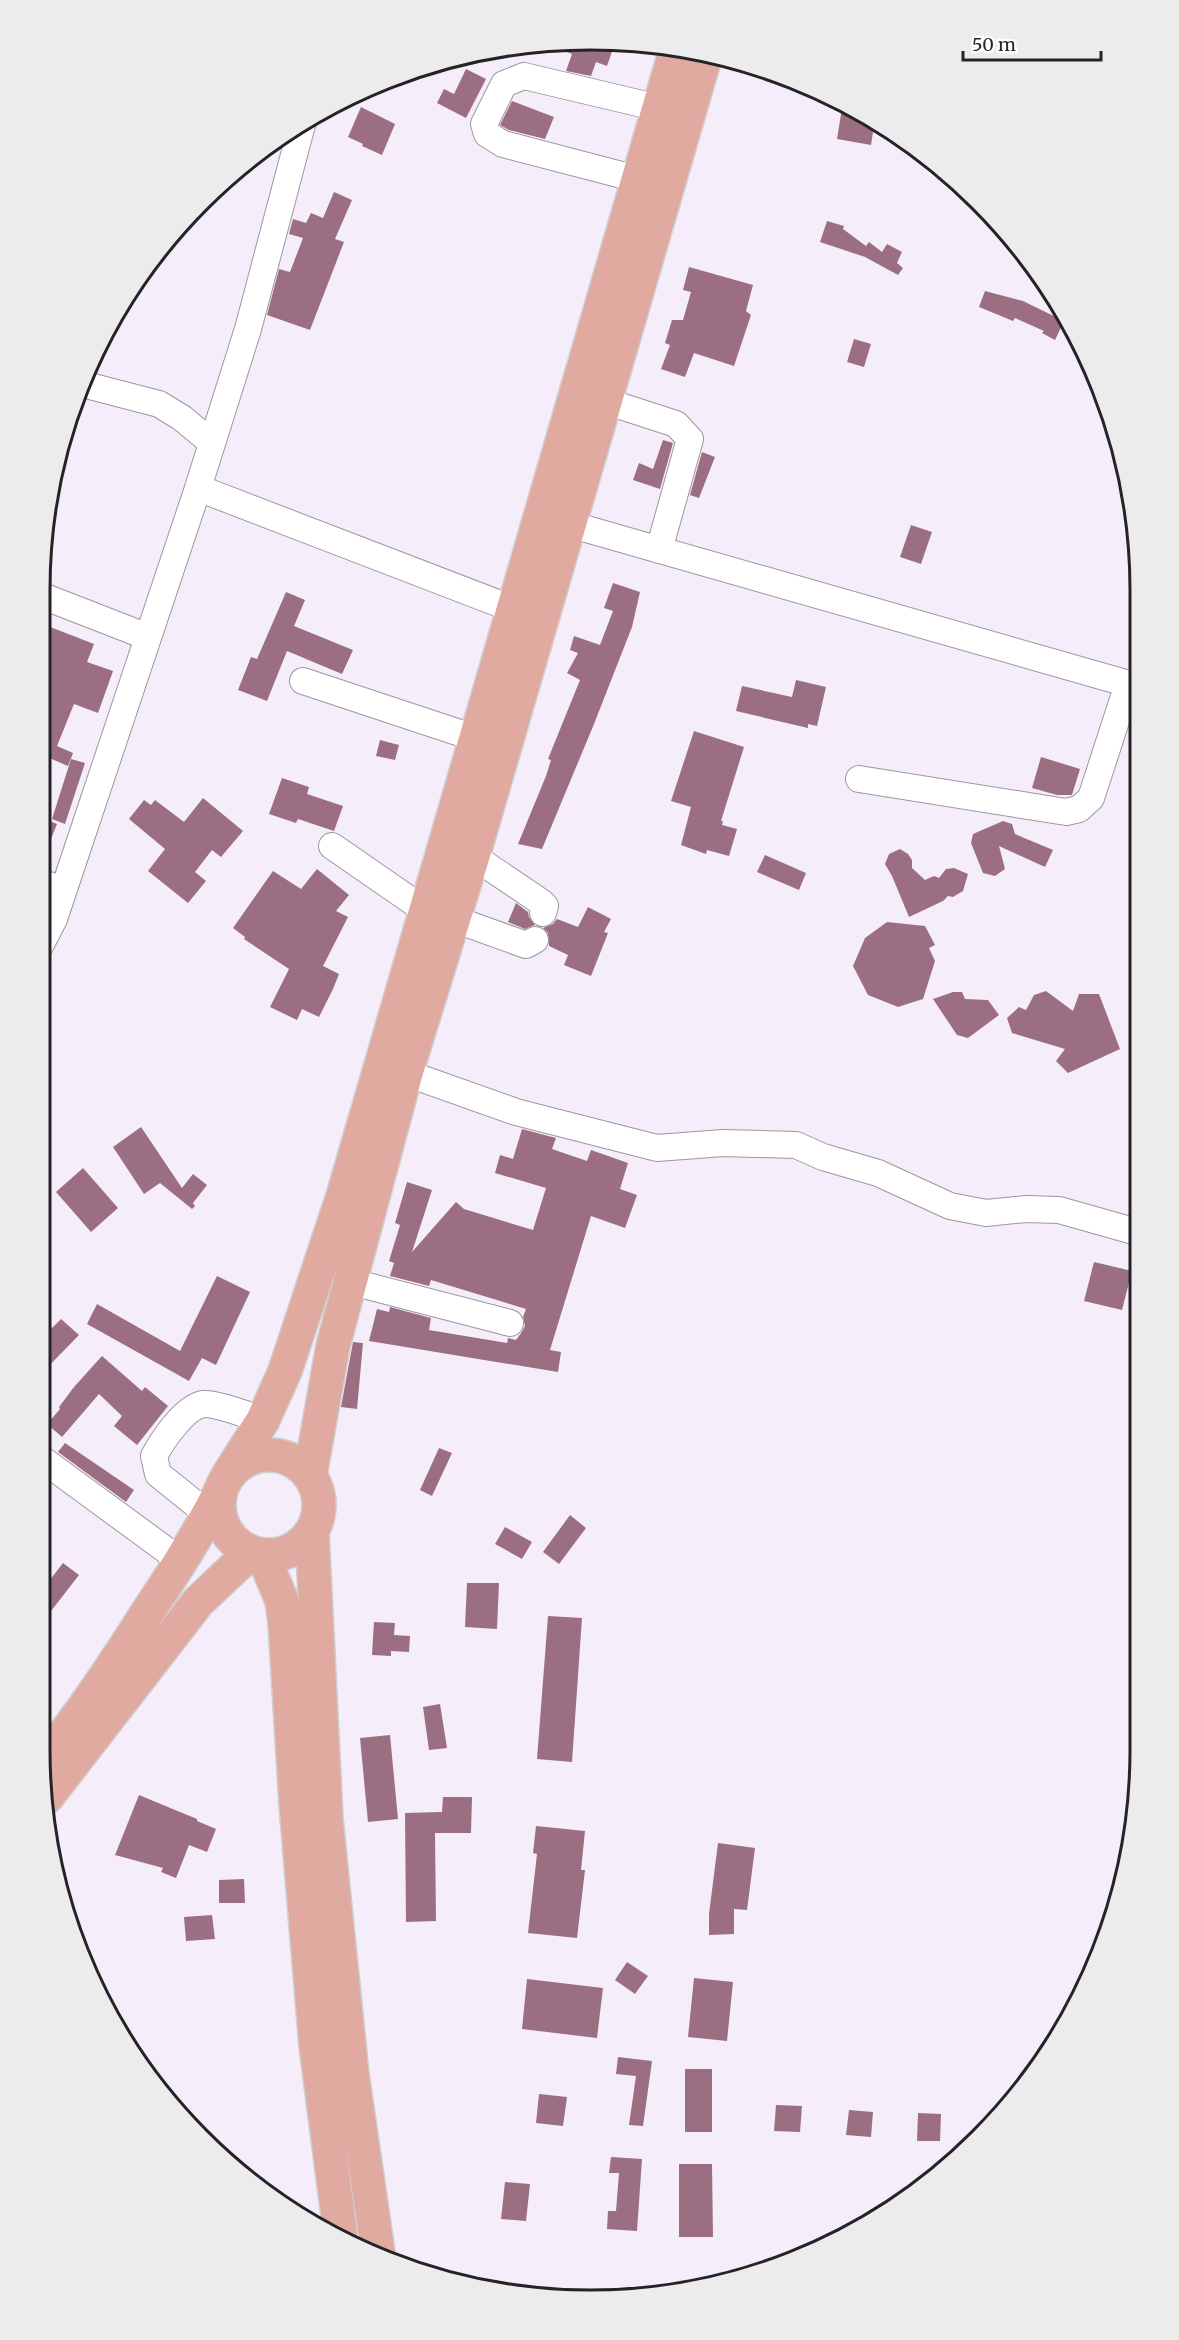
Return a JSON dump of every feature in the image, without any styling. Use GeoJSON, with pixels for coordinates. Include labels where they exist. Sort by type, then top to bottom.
{"type":"FeatureCollection","features":[{"type":"Feature","properties":{"kind":"main road"},"geometry":{"type":"LineString","coordinates":[[310,1475],[328,1370],[348,1281],[406,1073],[475,738],[674,56]]}},
{"type":"Feature","properties":{"kind":"main road"},"geometry":{"type":"LineString","coordinates":[[50,1753],[112,1668],[181,1561],[263,1420],[285,1371],[440,915],[473,856],[704,62]]}},
{"type":"Feature","properties":{"kind":"main road"},"geometry":{"type":"LineString","coordinates":[[51,1791],[198,1602],[257,1554],[286,1552],[296,1547],[312,1531],[319,1513],[318,1493],[310,1475],[299,1464],[285,1457],[268,1455],[253,1457],[238,1465],[219,1494],[219,1514],[223,1526],[235,1541],[257,1554],[282,1601],[316,2046],[340,2229]]}},
{"type":"Feature","properties":{"kind":"main road"},"geometry":{"type":"LineString","coordinates":[[312,1531],[327,1831],[351,2074],[377,2246]]}},
{"type":"Feature","properties":{"kind":"street"},"geometry":{"type":"LineString","coordinates":[[638,179],[502,144],[487,134],[484,124],[504,84],[524,76],[659,108]]}},
{"type":"Feature","properties":{"kind":"street"},"geometry":{"type":"LineString","coordinates":[[50,927],[54,919],[52,886],[148,637],[198,489],[248,329],[299,135]]}},
{"type":"Feature","properties":{"kind":"street"},"geometry":{"type":"LineString","coordinates":[[90,386],[159,404],[182,418],[212,443]]}},
{"type":"Feature","properties":{"kind":"street"},"geometry":{"type":"LineString","coordinates":[[605,401],[676,424],[690,439],[658,550]]}},
{"type":"Feature","properties":{"kind":"street"},"geometry":{"type":"LineString","coordinates":[[198,489],[513,609]]}},
{"type":"Feature","properties":{"kind":"street"},"geometry":{"type":"LineString","coordinates":[[569,524],[1130,684]]}},
{"type":"Feature","properties":{"kind":"street"},"geometry":{"type":"LineString","coordinates":[[50,600],[148,637]]}},
{"type":"Feature","properties":{"kind":"street"},"geometry":{"type":"LineString","coordinates":[[303,681],[475,738]]}},
{"type":"Feature","properties":{"kind":"street"},"geometry":{"type":"LineString","coordinates":[[859,779],[1066,812],[1079,809],[1091,798],[1130,691]]}},
{"type":"Feature","properties":{"kind":"street"},"geometry":{"type":"LineString","coordinates":[[332,846],[440,915],[526,945],[535,940]]}},
{"type":"Feature","properties":{"kind":"street"},"geometry":{"type":"LineString","coordinates":[[473,856],[541,902],[545,906],[543,913]]}},
{"type":"Feature","properties":{"kind":"street"},"geometry":{"type":"LineString","coordinates":[[406,1073],[516,1112],[657,1148],[723,1143],[796,1145],[878,1173],[950,1206],[986,1212],[1026,1209],[1059,1210],[1130,1230]]}},
{"type":"Feature","properties":{"kind":"street"},"geometry":{"type":"LineString","coordinates":[[348,1281],[510,1323]]}},
{"type":"Feature","properties":{"kind":"street"},"geometry":{"type":"LineString","coordinates":[[219,1494],[158,1474],[154,1456],[162,1440],[193,1407],[205,1404],[263,1420]]}},
{"type":"Feature","properties":{"kind":"street"},"geometry":{"type":"LineString","coordinates":[[50,1465],[181,1561]]}},
{"type":"Feature","properties":{"kind":"building"},"geometry":{"type":"Polygon","coordinates":[[[563,51],[612,51],[607,66],[596,62],[591,76],[566,71],[572,54],[563,51]]]}},
{"type":"Feature","properties":{"kind":"building"},"geometry":{"type":"Polygon","coordinates":[[[466,69],[486,79],[466,118],[437,103],[444,89],[454,94],[466,69]]]}},
{"type":"Feature","properties":{"kind":"building"},"geometry":{"type":"Polygon","coordinates":[[[512,101],[554,117],[545,139],[509,130],[500,125],[512,101]]]}},
{"type":"Feature","properties":{"kind":"building"},"geometry":{"type":"Polygon","coordinates":[[[361,107],[395,124],[382,155],[348,137],[361,107]]]}},
{"type":"Feature","properties":{"kind":"building"},"geometry":{"type":"Polygon","coordinates":[[[841,112],[873,132],[871,145],[837,139],[841,112]]]}},
{"type":"Feature","properties":{"kind":"building"},"geometry":{"type":"Polygon","coordinates":[[[334,192],[352,200],[335,239],[344,242],[310,330],[267,315],[279,269],[290,272],[303,238],[289,234],[293,219],[306,223],[311,213],[323,218],[334,192]]]}},
{"type":"Feature","properties":{"kind":"building"},"geometry":{"type":"Polygon","coordinates":[[[827,221],[844,226],[843,229],[866,246],[869,242],[882,252],[887,244],[902,252],[897,263],[903,268],[898,275],[865,257],[820,242],[827,221]]]}},
{"type":"Feature","properties":{"kind":"building"},"geometry":{"type":"Polygon","coordinates":[[[689,267],[753,285],[746,311],[751,315],[734,366],[694,353],[685,377],[661,369],[670,345],[665,343],[672,320],[683,320],[691,292],[683,290],[689,267]]]}},
{"type":"Feature","properties":{"kind":"building"},"geometry":{"type":"Polygon","coordinates":[[[985,291],[1023,301],[1055,317],[1061,327],[1055,340],[1042,333],[1044,331],[1015,318],[1013,321],[979,307],[985,291]]]}},
{"type":"Feature","properties":{"kind":"building"},"geometry":{"type":"Polygon","coordinates":[[[854,339],[871,344],[864,367],[847,362],[854,339]]]}},
{"type":"Feature","properties":{"kind":"building"},"geometry":{"type":"Polygon","coordinates":[[[663,440],[673,443],[660,489],[633,480],[639,463],[653,469],[663,440]]]}},
{"type":"Feature","properties":{"kind":"building"},"geometry":{"type":"Polygon","coordinates":[[[702,452],[715,457],[699,498],[690,495],[702,452]]]}},
{"type":"Feature","properties":{"kind":"building"},"geometry":{"type":"Polygon","coordinates":[[[911,525],[932,532],[921,564],[900,557],[911,525]]]}},
{"type":"Feature","properties":{"kind":"building"},"geometry":{"type":"Polygon","coordinates":[[[613,583],[640,592],[632,627],[542,849],[518,844],[546,776],[551,760],[548,759],[580,680],[567,673],[578,653],[570,650],[574,636],[600,645],[613,611],[604,608],[613,583]]]}},
{"type":"Feature","properties":{"kind":"building"},"geometry":{"type":"Polygon","coordinates":[[[286,592],[305,600],[294,626],[353,650],[342,674],[287,651],[267,701],[238,690],[251,657],[257,659],[286,592]]]}},
{"type":"Feature","properties":{"kind":"building"},"geometry":{"type":"Polygon","coordinates":[[[50,627],[94,644],[87,662],[113,671],[98,713],[74,704],[57,746],[73,753],[68,766],[50,758],[50,627]]]}},
{"type":"Feature","properties":{"kind":"building"},"geometry":{"type":"Polygon","coordinates":[[[796,680],[826,687],[817,726],[808,724],[808,728],[736,711],[742,686],[792,697],[796,680]]]}},
{"type":"Feature","properties":{"kind":"building"},"geometry":{"type":"Polygon","coordinates":[[[694,731],[744,747],[721,821],[723,821],[722,825],[737,829],[729,856],[707,850],[706,854],[681,845],[691,807],[671,801],[694,731]]]}},
{"type":"Feature","properties":{"kind":"building"},"geometry":{"type":"Polygon","coordinates":[[[380,740],[399,745],[395,760],[376,756],[380,740]]]}},
{"type":"Feature","properties":{"kind":"building"},"geometry":{"type":"Polygon","coordinates":[[[1041,757],[1080,769],[1072,795],[1057,795],[1032,788],[1041,757]]]}},
{"type":"Feature","properties":{"kind":"building"},"geometry":{"type":"Polygon","coordinates":[[[71,759],[85,763],[65,824],[52,819],[71,759]]]}},
{"type":"Feature","properties":{"kind":"building"},"geometry":{"type":"Polygon","coordinates":[[[282,778],[309,787],[307,794],[343,806],[334,831],[298,819],[296,823],[269,814],[282,778]]]}},
{"type":"Feature","properties":{"kind":"building"},"geometry":{"type":"Polygon","coordinates":[[[203,798],[243,831],[221,857],[212,850],[195,872],[206,881],[188,903],[148,871],[165,849],[129,819],[144,800],[151,805],[155,800],[184,822],[203,798]]]}},
{"type":"Feature","properties":{"kind":"building"},"geometry":{"type":"Polygon","coordinates":[[[50,821],[57,824],[50,842],[50,821]]]}},
{"type":"Feature","properties":{"kind":"building"},"geometry":{"type":"Polygon","coordinates":[[[1003,821],[1012,824],[1015,834],[1053,850],[1045,867],[999,846],[1005,869],[995,876],[983,873],[971,843],[973,834],[1003,821]]]}},
{"type":"Feature","properties":{"kind":"building"},"geometry":{"type":"Polygon","coordinates":[[[900,849],[908,854],[912,860],[912,868],[925,880],[934,876],[939,878],[946,869],[954,868],[968,874],[963,891],[953,897],[948,896],[943,901],[909,917],[885,864],[889,854],[900,849]]]}},
{"type":"Feature","properties":{"kind":"building"},"geometry":{"type":"Polygon","coordinates":[[[765,855],[806,873],[799,890],[757,872],[765,855]]]}},
{"type":"Feature","properties":{"kind":"building"},"geometry":{"type":"Polygon","coordinates":[[[317,869],[349,895],[336,911],[348,917],[323,966],[339,974],[333,989],[319,1017],[302,1009],[297,1020],[270,1007],[289,969],[244,939],[245,937],[233,928],[273,871],[301,889],[317,869]]]}},
{"type":"Feature","properties":{"kind":"building"},"geometry":{"type":"Polygon","coordinates":[[[516,903],[528,912],[535,925],[525,929],[508,922],[516,903]]]}},
{"type":"Feature","properties":{"kind":"building"},"geometry":{"type":"Polygon","coordinates":[[[588,907],[611,919],[604,932],[608,933],[591,976],[564,965],[568,955],[549,946],[548,933],[543,928],[553,924],[557,919],[578,927],[588,907]]]}},
{"type":"Feature","properties":{"kind":"building"},"geometry":{"type":"Polygon","coordinates":[[[887,922],[925,926],[935,945],[929,948],[935,961],[923,999],[898,1007],[868,995],[853,966],[865,938],[887,922]]]}},
{"type":"Feature","properties":{"kind":"building"},"geometry":{"type":"Polygon","coordinates":[[[1046,991],[1073,1011],[1079,994],[1099,994],[1120,1049],[1068,1073],[1056,1061],[1065,1049],[1012,1033],[1007,1018],[1019,1007],[1026,1010],[1034,995],[1046,991]]]}},
{"type":"Feature","properties":{"kind":"building"},"geometry":{"type":"Polygon","coordinates":[[[953,992],[962,992],[965,999],[988,1000],[999,1015],[968,1038],[957,1035],[933,999],[953,992]]]}},
{"type":"Feature","properties":{"kind":"building"},"geometry":{"type":"Polygon","coordinates":[[[141,1127],[182,1188],[193,1174],[207,1185],[193,1203],[195,1206],[192,1209],[160,1183],[144,1194],[113,1147],[141,1127]]]}},
{"type":"Feature","properties":{"kind":"building"},"geometry":{"type":"Polygon","coordinates":[[[522,1129],[556,1138],[552,1149],[587,1161],[591,1150],[628,1163],[620,1189],[637,1195],[625,1228],[591,1216],[550,1350],[561,1352],[558,1372],[369,1341],[377,1309],[389,1312],[390,1307],[431,1318],[429,1330],[507,1343],[508,1338],[516,1340],[525,1326],[523,1317],[526,1309],[431,1280],[429,1286],[390,1276],[394,1263],[389,1261],[400,1225],[395,1223],[407,1182],[432,1190],[412,1252],[456,1202],[464,1209],[533,1230],[546,1188],[495,1173],[500,1155],[513,1159],[522,1129]]]}},
{"type":"Feature","properties":{"kind":"building"},"geometry":{"type":"Polygon","coordinates":[[[83,1168],[118,1208],[91,1232],[56,1192],[83,1168]]]}},
{"type":"Feature","properties":{"kind":"building"},"geometry":{"type":"Polygon","coordinates":[[[1094,1262],[1130,1271],[1122,1310],[1084,1301],[1094,1262]]]}},
{"type":"Feature","properties":{"kind":"building"},"geometry":{"type":"Polygon","coordinates":[[[217,1276],[250,1292],[216,1365],[202,1358],[189,1381],[87,1324],[97,1304],[180,1351],[217,1276]]]}},
{"type":"Feature","properties":{"kind":"building"},"geometry":{"type":"Polygon","coordinates":[[[61,1319],[79,1335],[50,1365],[50,1326],[52,1328],[61,1319]]]}},
{"type":"Feature","properties":{"kind":"building"},"geometry":{"type":"Polygon","coordinates":[[[353,1342],[363,1343],[357,1409],[341,1407],[353,1342]]]}},
{"type":"Feature","properties":{"kind":"building"},"geometry":{"type":"Polygon","coordinates":[[[102,1356],[142,1391],[145,1387],[168,1406],[137,1445],[114,1426],[122,1416],[99,1394],[62,1437],[50,1427],[50,1421],[74,1387],[102,1356]]]}},
{"type":"Feature","properties":{"kind":"building"},"geometry":{"type":"Polygon","coordinates":[[[65,1443],[134,1490],[126,1502],[58,1452],[65,1443]]]}},
{"type":"Feature","properties":{"kind":"building"},"geometry":{"type":"Polygon","coordinates":[[[439,1448],[452,1453],[432,1496],[420,1490],[439,1448]]]}},
{"type":"Feature","properties":{"kind":"building"},"geometry":{"type":"Polygon","coordinates":[[[570,1515],[586,1528],[559,1564],[543,1552],[570,1515]]]}},
{"type":"Feature","properties":{"kind":"building"},"geometry":{"type":"Polygon","coordinates":[[[505,1527],[532,1542],[522,1559],[495,1544],[505,1527]]]}},
{"type":"Feature","properties":{"kind":"building"},"geometry":{"type":"Polygon","coordinates":[[[63,1563],[79,1575],[50,1612],[50,1580],[63,1563]]]}},
{"type":"Feature","properties":{"kind":"building"},"geometry":{"type":"Polygon","coordinates":[[[467,1583],[499,1583],[497,1629],[465,1627],[467,1583]]]}},
{"type":"Feature","properties":{"kind":"building"},"geometry":{"type":"Polygon","coordinates":[[[548,1616],[582,1618],[572,1762],[537,1759],[548,1616]]]}},
{"type":"Feature","properties":{"kind":"building"},"geometry":{"type":"Polygon","coordinates":[[[374,1622],[395,1623],[394,1635],[410,1636],[409,1652],[391,1651],[391,1656],[372,1655],[374,1622]]]}},
{"type":"Feature","properties":{"kind":"building"},"geometry":{"type":"Polygon","coordinates":[[[440,1704],[447,1748],[429,1750],[423,1707],[440,1704]]]}},
{"type":"Feature","properties":{"kind":"building"},"geometry":{"type":"Polygon","coordinates":[[[390,1735],[398,1819],[368,1822],[360,1738],[390,1735]]]}},
{"type":"Feature","properties":{"kind":"building"},"geometry":{"type":"Polygon","coordinates":[[[139,1795],[216,1829],[207,1852],[189,1845],[176,1878],[161,1872],[163,1868],[115,1855],[139,1795]]]}},
{"type":"Feature","properties":{"kind":"building"},"geometry":{"type":"Polygon","coordinates":[[[443,1797],[472,1797],[471,1833],[435,1833],[436,1921],[406,1922],[405,1813],[442,1812],[443,1797]]]}},
{"type":"Feature","properties":{"kind":"building"},"geometry":{"type":"Polygon","coordinates":[[[536,1826],[585,1831],[581,1870],[585,1870],[577,1938],[528,1933],[537,1854],[533,1853],[536,1826]]]}},
{"type":"Feature","properties":{"kind":"building"},"geometry":{"type":"Polygon","coordinates":[[[718,1843],[755,1848],[747,1910],[734,1909],[734,1934],[709,1935],[709,1914],[718,1843]]]}},
{"type":"Feature","properties":{"kind":"building"},"geometry":{"type":"Polygon","coordinates":[[[244,1879],[245,1903],[219,1903],[219,1880],[244,1879]]]}},
{"type":"Feature","properties":{"kind":"building"},"geometry":{"type":"Polygon","coordinates":[[[212,1915],[215,1939],[186,1941],[184,1917],[212,1915]]]}},
{"type":"Feature","properties":{"kind":"building"},"geometry":{"type":"Polygon","coordinates":[[[627,1962],[648,1976],[635,1994],[615,1980],[627,1962]]]}},
{"type":"Feature","properties":{"kind":"building"},"geometry":{"type":"Polygon","coordinates":[[[694,1978],[733,1982],[727,2041],[688,2037],[694,1978]]]}},
{"type":"Feature","properties":{"kind":"building"},"geometry":{"type":"Polygon","coordinates":[[[527,1979],[603,1988],[597,2038],[522,2029],[527,1979]]]}},
{"type":"Feature","properties":{"kind":"building"},"geometry":{"type":"Polygon","coordinates":[[[618,2057],[652,2061],[643,2126],[629,2125],[636,2076],[616,2074],[618,2057]]]}},
{"type":"Feature","properties":{"kind":"building"},"geometry":{"type":"Polygon","coordinates":[[[685,2069],[712,2069],[712,2132],[685,2132],[685,2069]]]}},
{"type":"Feature","properties":{"kind":"building"},"geometry":{"type":"Polygon","coordinates":[[[539,2094],[567,2097],[563,2126],[536,2123],[539,2094]]]}},
{"type":"Feature","properties":{"kind":"building"},"geometry":{"type":"Polygon","coordinates":[[[776,2105],[802,2106],[800,2132],[774,2131],[776,2105]]]}},
{"type":"Feature","properties":{"kind":"building"},"geometry":{"type":"Polygon","coordinates":[[[849,2110],[873,2112],[871,2137],[846,2135],[849,2110]]]}},
{"type":"Feature","properties":{"kind":"building"},"geometry":{"type":"Polygon","coordinates":[[[918,2113],[941,2114],[940,2141],[917,2141],[918,2113]]]}},
{"type":"Feature","properties":{"kind":"building"},"geometry":{"type":"Polygon","coordinates":[[[611,2157],[642,2159],[637,2231],[607,2229],[608,2211],[616,2211],[619,2173],[609,2173],[611,2157]]]}},
{"type":"Feature","properties":{"kind":"building"},"geometry":{"type":"Polygon","coordinates":[[[679,2164],[712,2164],[713,2237],[679,2237],[679,2164]]]}},
{"type":"Feature","properties":{"kind":"building"},"geometry":{"type":"Polygon","coordinates":[[[505,2182],[530,2184],[526,2221],[501,2219],[505,2182]]]}}]}
